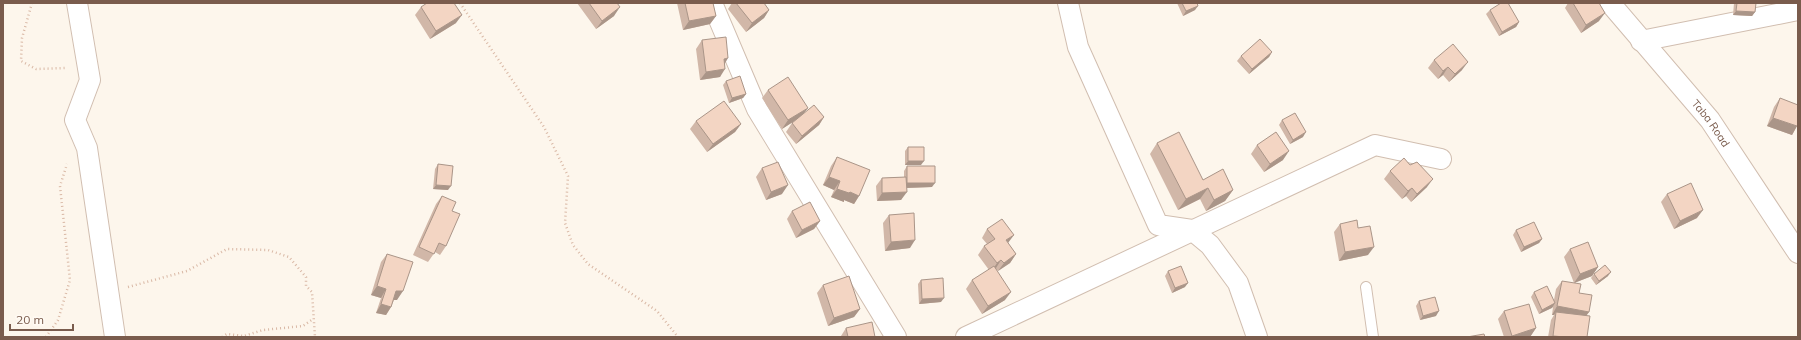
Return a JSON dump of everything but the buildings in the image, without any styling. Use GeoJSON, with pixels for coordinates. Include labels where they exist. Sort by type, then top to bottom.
{"type":"FeatureCollection","features":[{"type":"Feature","properties":{"kind":"street"},"geometry":{"type":"LineString","coordinates":[[77,3],[90,80],[75,120],[87,148],[115,337]]}},
{"type":"Feature","properties":{"kind":"street"},"geometry":{"type":"LineString","coordinates":[[712,3],[757,109],[896,337]]}},
{"type":"Feature","properties":{"kind":"street"},"geometry":{"type":"LineString","coordinates":[[1068,3],[1078,47],[1158,225],[1192,230],[1210,245],[1238,283],[1257,337]]}},
{"type":"Feature","properties":{"kind":"street","name":"Taba Road"},"geometry":{"type":"LineString","coordinates":[[1610,3],[1710,120],[1798,254]]}},
{"type":"Feature","properties":{"kind":"street"},"geometry":{"type":"LineString","coordinates":[[1641,41],[1798,10]]}},
{"type":"Feature","properties":{"kind":"street"},"geometry":{"type":"LineString","coordinates":[[966,337],[1375,145],[1442,159]]}},
{"type":"Feature","properties":{"kind":"lane"},"geometry":{"type":"LineString","coordinates":[[1366,287],[1373,337]]}},
{"type":"Feature","properties":{"kind":"path"},"geometry":{"type":"LineString","coordinates":[[32,3],[22,38],[21,61],[36,69],[72,67],[90,80]]}},
{"type":"Feature","properties":{"kind":"path"},"geometry":{"type":"LineString","coordinates":[[460,3],[544,127],[568,176],[565,223],[573,245],[588,264],[657,311],[678,337]]}},
{"type":"Feature","properties":{"kind":"path"},"geometry":{"type":"LineString","coordinates":[[46,337],[58,320],[70,280],[60,186],[79,129]]}},
{"type":"Feature","properties":{"kind":"path"},"geometry":{"type":"LineString","coordinates":[[108,283],[126,287],[187,271],[227,249],[268,250],[289,257],[306,277],[306,286],[312,292],[315,337]]}},
{"type":"Feature","properties":{"kind":"path"},"geometry":{"type":"LineString","coordinates":[[222,337],[227,334],[244,336],[263,330],[303,326],[313,319]]}}]}
